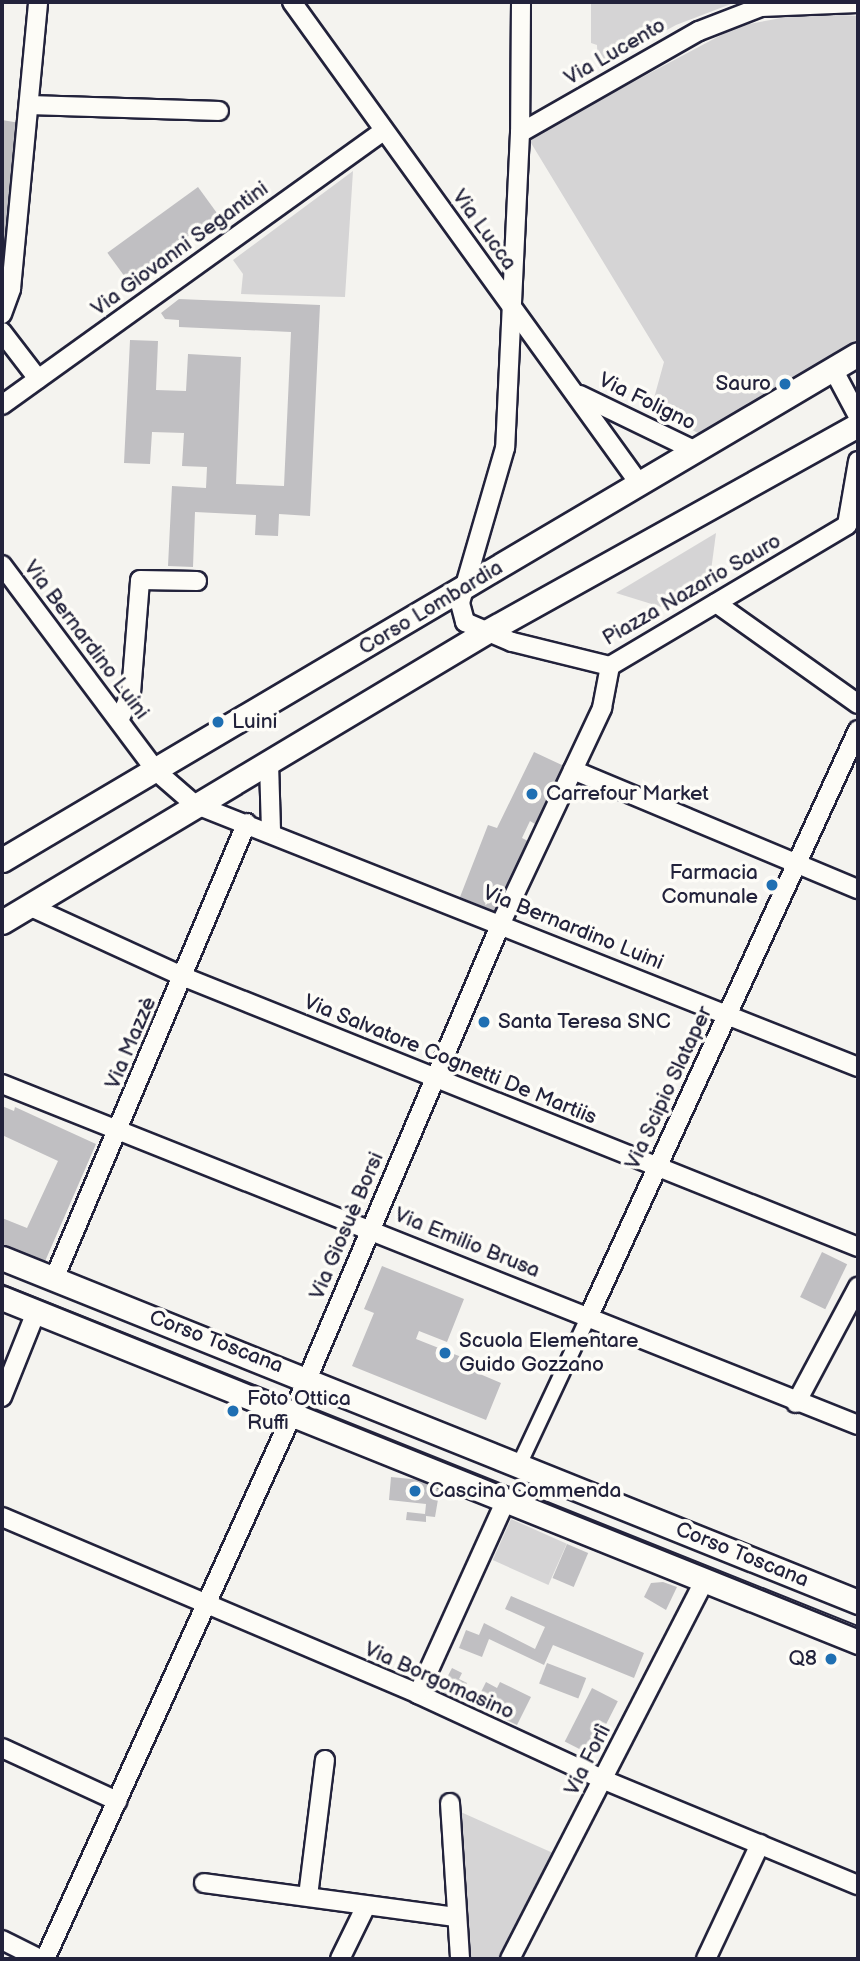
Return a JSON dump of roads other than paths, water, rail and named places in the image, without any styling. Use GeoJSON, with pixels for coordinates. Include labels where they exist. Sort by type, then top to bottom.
{"type":"FeatureCollection","features":[{"type":"Feature","properties":{"kind":"street"},"geometry":{"type":"LineString","coordinates":[[2,314],[11,289],[38,2]]}},
{"type":"Feature","properties":{"kind":"street","name":"Via Lucca"},"geometry":{"type":"LineString","coordinates":[[292,2],[513,310],[577,393],[639,483]]}},
{"type":"Feature","properties":{"kind":"street"},"geometry":{"type":"LineString","coordinates":[[513,310],[522,2]]}},
{"type":"Feature","properties":{"kind":"street","name":"Via Lucento"},"geometry":{"type":"LineString","coordinates":[[520,133],[699,31],[761,7],[858,3]]}},
{"type":"Feature","properties":{"kind":"street"},"geometry":{"type":"LineString","coordinates":[[30,105],[219,111]]}},
{"type":"Feature","properties":{"kind":"street","name":"Via Giovanni Segantini"},"geometry":{"type":"LineString","coordinates":[[2,405],[384,131]]}},
{"type":"Feature","properties":{"kind":"street","name":"Piazza Nazario Sauro"},"geometry":{"type":"LineString","coordinates":[[513,310],[505,448],[463,590],[460,613],[465,622],[486,632],[610,666],[853,527],[858,461]]}},
{"type":"Feature","properties":{"kind":"street"},"geometry":{"type":"LineString","coordinates":[[2,332],[38,379]]}},
{"type":"Feature","properties":{"kind":"street","name":"Corso Lombardia"},"geometry":{"type":"LineString","coordinates":[[2,860],[463,590],[858,354]]}},
{"type":"Feature","properties":{"kind":"street"},"geometry":{"type":"LineString","coordinates":[[832,369],[858,416]]}},
{"type":"Feature","properties":{"kind":"street","name":"Via Foligno"},"geometry":{"type":"LineString","coordinates":[[577,393],[696,451]]}},
{"type":"Feature","properties":{"kind":"street"},"geometry":{"type":"LineString","coordinates":[[2,922],[194,804],[269,763],[486,632],[858,425]]}},
{"type":"Feature","properties":{"kind":"street","name":"Via Bernardino Luini"},"geometry":{"type":"LineString","coordinates":[[2,565],[156,771],[194,804],[501,923],[858,1067]]}},
{"type":"Feature","properties":{"kind":"street"},"geometry":{"type":"LineString","coordinates":[[119,721],[131,693],[140,580],[197,581]]}},
{"type":"Feature","properties":{"kind":"street"},"geometry":{"type":"LineString","coordinates":[[716,603],[858,704]]}},
{"type":"Feature","properties":{"kind":"street","name":"Via Giosuè Borsi"},"geometry":{"type":"LineString","coordinates":[[43,1959],[292,1415],[501,923],[602,708],[610,666]]}},
{"type":"Feature","properties":{"kind":"street","name":"Via Scipio Slataper"},"geometry":{"type":"LineString","coordinates":[[519,1465],[858,730]]}},
{"type":"Feature","properties":{"kind":"street"},"geometry":{"type":"LineString","coordinates":[[269,763],[271,832]]}},
{"type":"Feature","properties":{"kind":"street"},"geometry":{"type":"LineString","coordinates":[[573,770],[858,888]]}},
{"type":"Feature","properties":{"kind":"street","name":"Via Mazzè"},"geometry":{"type":"LineString","coordinates":[[54,1279],[247,823]]}},
{"type":"Feature","properties":{"kind":"street","name":"Via Salvatore Cognetti De Martiis"},"geometry":{"type":"LineString","coordinates":[[29,906],[184,976],[656,1170],[858,1247]]}},
{"type":"Feature","properties":{"kind":"street","name":"Via Emilio Brusa"},"geometry":{"type":"LineString","coordinates":[[2,1084],[371,1228],[796,1403],[858,1424]]}},
{"type":"Feature","properties":{"kind":"street","name":"Corso Toscana"},"geometry":{"type":"LineString","coordinates":[[2,1258],[858,1602]]}},
{"type":"Feature","properties":{"kind":"street"},"geometry":{"type":"LineString","coordinates":[[796,1403],[858,1287]]}},
{"type":"Feature","properties":{"kind":"street","name":"Corso Toscana"},"geometry":{"type":"LineString","coordinates":[[2,1298],[858,1642]]}},
{"type":"Feature","properties":{"kind":"street"},"geometry":{"type":"LineString","coordinates":[[2,1397],[36,1312]]}},
{"type":"Feature","properties":{"kind":"street"},"geometry":{"type":"LineString","coordinates":[[418,1694],[506,1500]]}},
{"type":"Feature","properties":{"kind":"street","name":"Via Borgomasino"},"geometry":{"type":"LineString","coordinates":[[2,1517],[205,1606],[418,1694],[604,1780],[858,1885]]}},
{"type":"Feature","properties":{"kind":"street","name":"Via Forlì"},"geometry":{"type":"LineString","coordinates":[[510,1959],[705,1580]]}},
{"type":"Feature","properties":{"kind":"street"},"geometry":{"type":"LineString","coordinates":[[2,1748],[117,1801]]}},
{"type":"Feature","properties":{"kind":"street"},"geometry":{"type":"LineString","coordinates":[[308,1896],[325,1760]]}},
{"type":"Feature","properties":{"kind":"street"},"geometry":{"type":"LineString","coordinates":[[450,1803],[460,1959]]}},
{"type":"Feature","properties":{"kind":"street"},"geometry":{"type":"LineString","coordinates":[[706,1959],[760,1844]]}},
{"type":"Feature","properties":{"kind":"street"},"geometry":{"type":"LineString","coordinates":[[204,1883],[456,1917]]}},
{"type":"Feature","properties":{"kind":"street"},"geometry":{"type":"LineString","coordinates":[[340,1959],[366,1906]]}},
{"type":"Feature","properties":{"kind":"street"},"geometry":{"type":"LineString","coordinates":[[2,1940],[43,1959]]}},
{"type":"Feature","properties":{"kind":"tram line"},"geometry":{"type":"LineString","coordinates":[[2,1284],[858,1626]]}},
{"type":"Feature","properties":{"kind":"place","name":"Sauro"},"geometry":{"type":"Point","coordinates":[785,384]}},
{"type":"Feature","properties":{"kind":"place","name":"Luini"},"geometry":{"type":"Point","coordinates":[218,722]}},
{"type":"Feature","properties":{"kind":"place","name":"Carrefour Market"},"geometry":{"type":"Point","coordinates":[532,794]}},
{"type":"Feature","properties":{"kind":"place","name":"Farmacia Comunale"},"geometry":{"type":"Point","coordinates":[772,885]}},
{"type":"Feature","properties":{"kind":"place","name":"Santa Teresa SNC"},"geometry":{"type":"Point","coordinates":[484,1022]}},
{"type":"Feature","properties":{"kind":"place","name":"Scuola Elementare Guido Gozzano"},"geometry":{"type":"Point","coordinates":[445,1353]}},
{"type":"Feature","properties":{"kind":"place","name":"Foto Ottica Ruffi"},"geometry":{"type":"Point","coordinates":[233,1411]}},
{"type":"Feature","properties":{"kind":"place","name":"Cascina Commenda"},"geometry":{"type":"Point","coordinates":[415,1491]}},
{"type":"Feature","properties":{"kind":"place","name":"Q8"},"geometry":{"type":"Point","coordinates":[831,1659]}}]}
